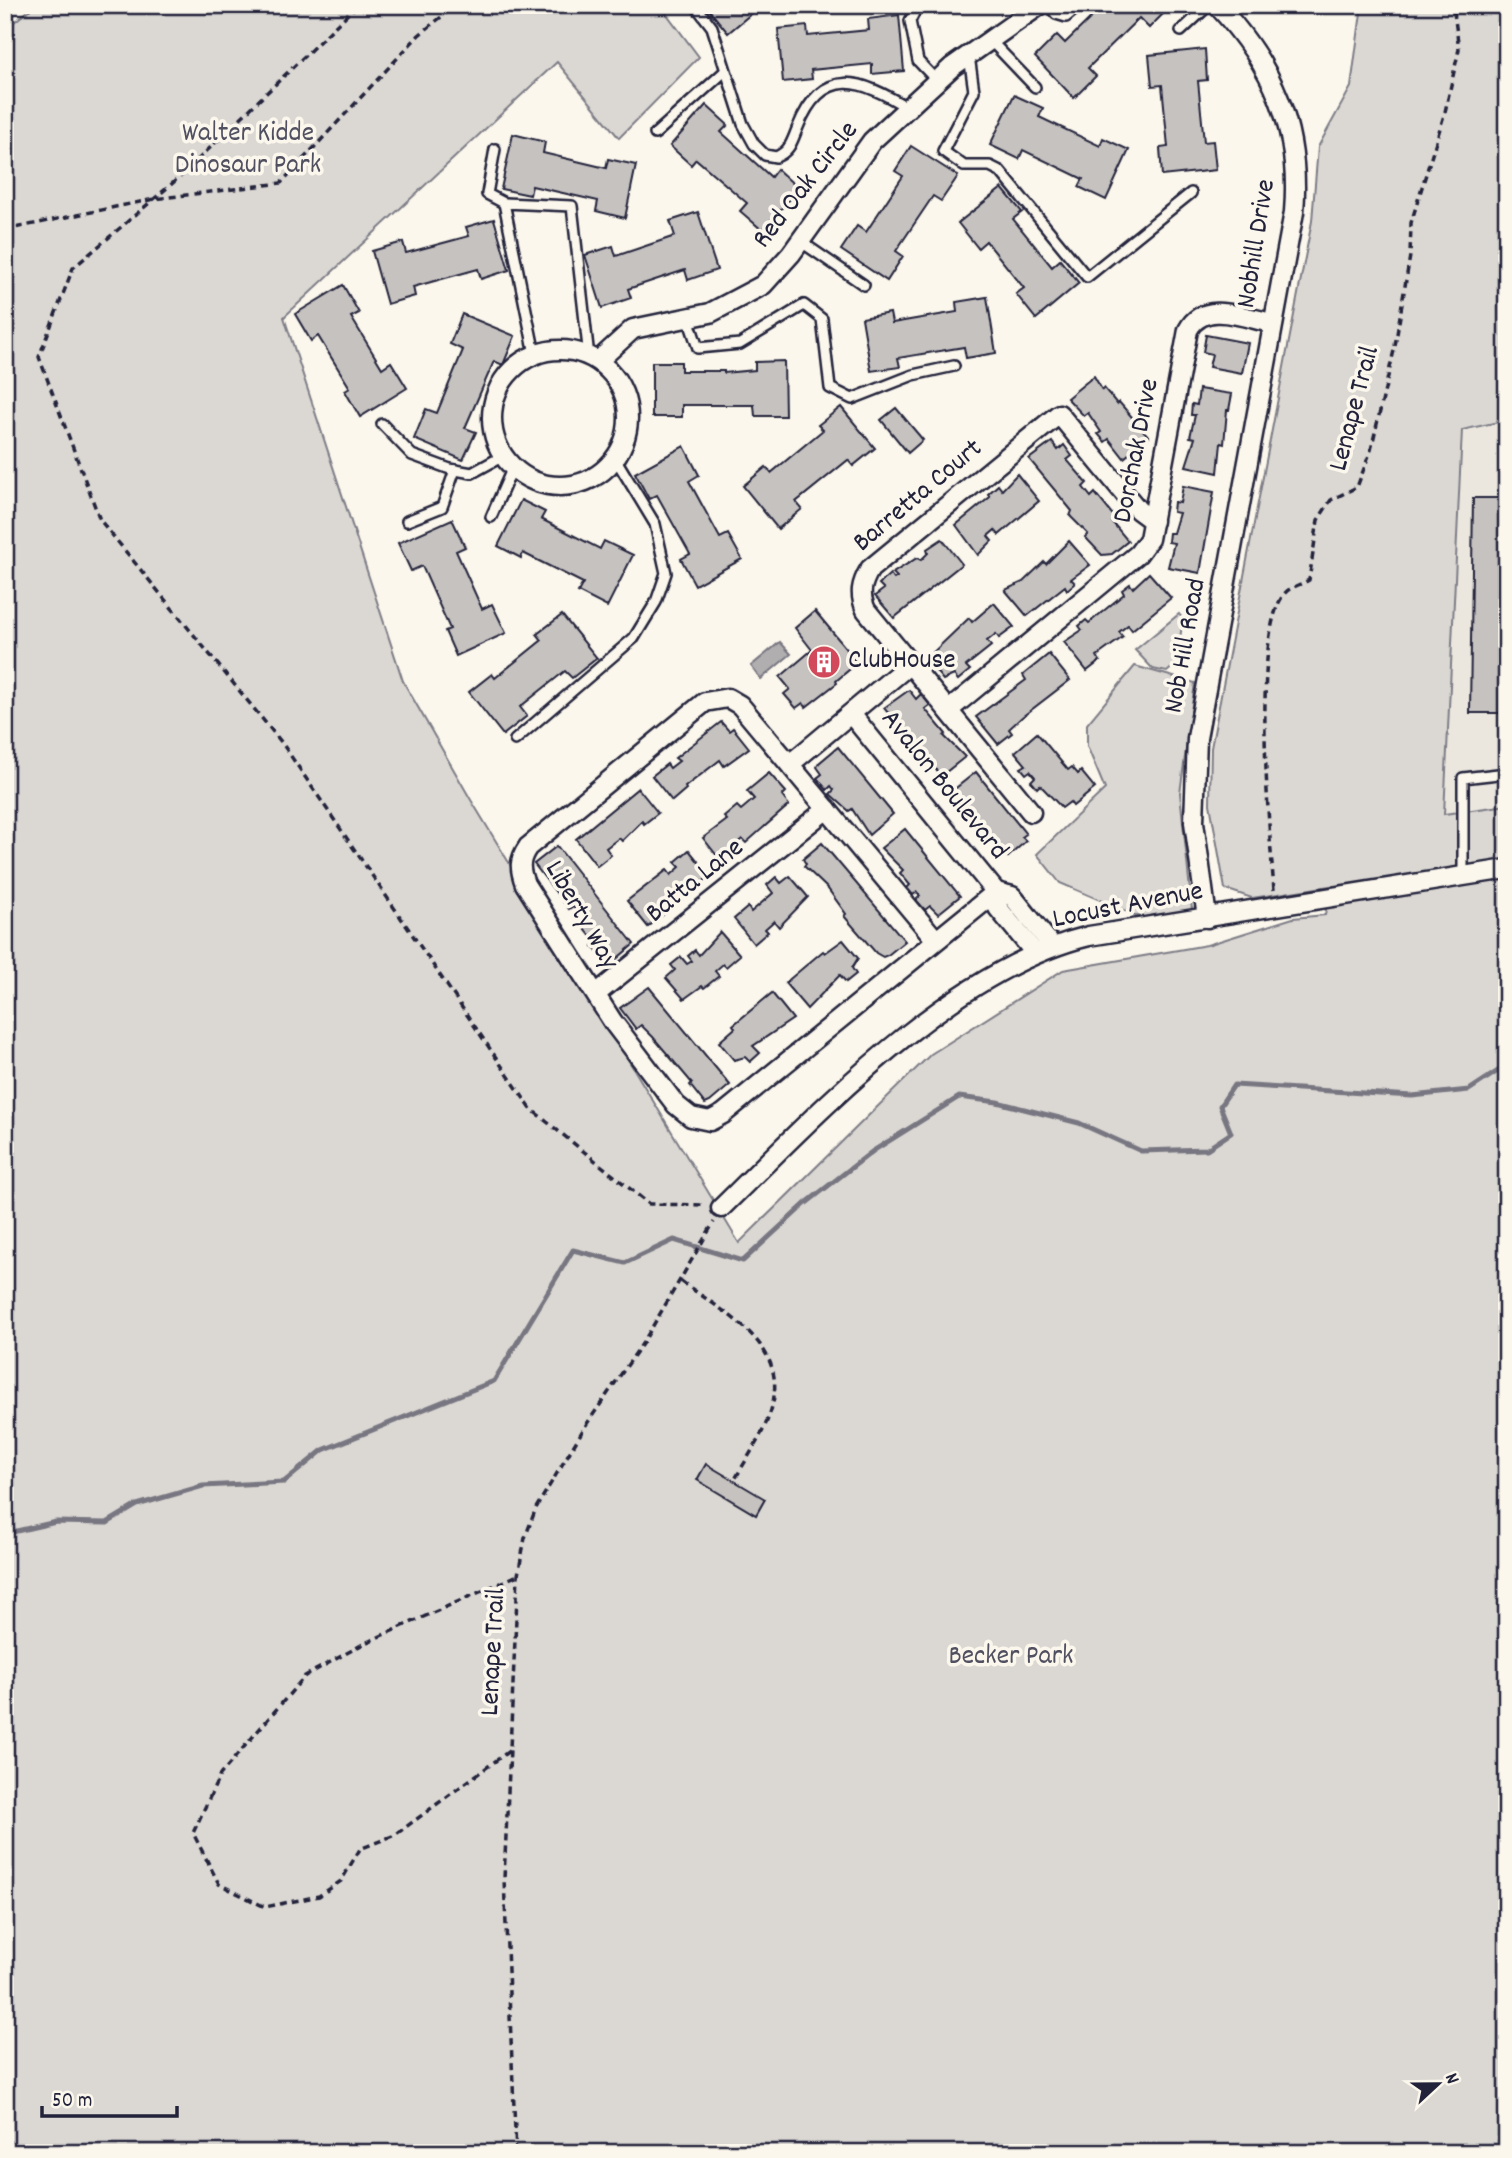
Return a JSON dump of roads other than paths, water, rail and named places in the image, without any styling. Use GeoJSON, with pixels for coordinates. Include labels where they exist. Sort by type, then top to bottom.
{"type":"FeatureCollection","features":[{"type":"Feature","properties":{"kind":"street","name":"Red Oak Circle"},"geometry":{"type":"LineString","coordinates":[[593,359],[633,329],[710,313],[763,285],[800,241],[872,141],[969,55],[1040,5]]}},
{"type":"Feature","properties":{"kind":"street","name":"Nobhill Drive"},"geometry":{"type":"LineString","coordinates":[[1220,7],[1256,51],[1275,86],[1297,173],[1294,212],[1262,386]]}},
{"type":"Feature","properties":{"kind":"street","name":"Dorchak Drive"},"geometry":{"type":"LineString","coordinates":[[948,710],[1139,554],[1149,540],[1188,330],[1194,319],[1208,312],[1272,323]]}},
{"type":"Feature","properties":{"kind":"street"},"geometry":{"type":"LineString","coordinates":[[556,349],[578,352],[593,359],[615,377],[626,398],[629,422],[623,445],[615,458],[592,480],[569,487],[546,486],[524,477],[508,462],[496,444],[491,422],[493,401],[509,373],[535,354],[556,349]]}},
{"type":"Feature","properties":{"kind":"street","name":"Nob Hill Road"},"geometry":{"type":"LineString","coordinates":[[1207,918],[1194,822],[1197,738],[1262,386]]}},
{"type":"Feature","properties":{"kind":"street","name":"Barretta Court"},"geometry":{"type":"LineString","coordinates":[[1031,812],[866,610],[860,597],[870,569],[1059,414],[1138,510],[1153,522]]}},
{"type":"Feature","properties":{"kind":"street","name":"Avalon Boulevard"},"geometry":{"type":"LineString","coordinates":[[790,764],[911,664]]}},
{"type":"Feature","properties":{"kind":"street","name":"Liberty Way"},"geometry":{"type":"LineString","coordinates":[[936,940],[740,705],[728,698],[705,702],[528,847],[521,858],[520,870],[525,884],[596,994],[676,1105],[691,1118],[710,1121],[723,1114],[996,892]]}},
{"type":"Feature","properties":{"kind":"street","name":"Avalon Boulevard"},"geometry":{"type":"LineString","coordinates":[[851,715],[996,892],[998,908],[1035,953]]}},
{"type":"Feature","properties":{"kind":"street","name":"Batta Lane"},"geometry":{"type":"LineString","coordinates":[[596,994],[827,809]]}},
{"type":"Feature","properties":{"kind":"street","name":"Locust Avenue"},"geometry":{"type":"LineString","coordinates":[[723,1206],[811,1118],[894,1048],[973,987],[1035,953],[1089,936],[1507,869]]}},
{"type":"Feature","properties":{"kind":"street","name":"Avalon Boulevard"},"geometry":{"type":"LineString","coordinates":[[996,892],[1012,896],[1052,946]]}},
{"type":"Feature","properties":{"kind":"lane"},"geometry":{"type":"LineString","coordinates":[[695,5],[712,27],[724,72],[743,124],[754,144],[765,155],[776,157],[793,143],[798,127],[814,99],[830,85],[853,82],[874,87],[908,108]]}},
{"type":"Feature","properties":{"kind":"lane"},"geometry":{"type":"LineString","coordinates":[[918,5],[910,21],[918,61],[937,81]]}},
{"type":"Feature","properties":{"kind":"lane"},"geometry":{"type":"LineString","coordinates":[[1049,5],[1056,14],[1066,17],[1080,5]]}},
{"type":"Feature","properties":{"kind":"lane"},"geometry":{"type":"LineString","coordinates":[[1181,31],[1220,7]]}},
{"type":"Feature","properties":{"kind":"lane"},"geometry":{"type":"LineString","coordinates":[[990,41],[1035,87]]}},
{"type":"Feature","properties":{"kind":"lane"},"geometry":{"type":"LineString","coordinates":[[969,55],[974,91],[943,151],[964,166],[990,166],[1000,171],[1087,277],[1191,193]]}},
{"type":"Feature","properties":{"kind":"lane"},"geometry":{"type":"LineString","coordinates":[[655,134],[724,72]]}},
{"type":"Feature","properties":{"kind":"lane"},"geometry":{"type":"LineString","coordinates":[[495,149],[487,194],[504,203],[572,206],[593,359]]}},
{"type":"Feature","properties":{"kind":"lane"},"geometry":{"type":"LineString","coordinates":[[504,203],[535,354]]}},
{"type":"Feature","properties":{"kind":"lane"},"geometry":{"type":"LineString","coordinates":[[800,241],[864,285]]}},
{"type":"Feature","properties":{"kind":"lane"},"geometry":{"type":"LineString","coordinates":[[688,318],[698,348],[740,344],[804,305],[822,319],[830,388],[852,399],[913,375],[954,366]]}},
{"type":"Feature","properties":{"kind":"lane"},"geometry":{"type":"LineString","coordinates":[[382,424],[412,455],[455,470],[471,473],[508,462]]}},
{"type":"Feature","properties":{"kind":"lane"},"geometry":{"type":"LineString","coordinates":[[514,740],[634,638],[656,602],[666,573],[655,524],[615,458]]}},
{"type":"Feature","properties":{"kind":"lane"},"geometry":{"type":"LineString","coordinates":[[491,517],[508,462]]}},
{"type":"Feature","properties":{"kind":"lane"},"geometry":{"type":"LineString","coordinates":[[407,521],[442,507],[455,470]]}},
{"type":"Feature","properties":{"kind":"lane"},"geometry":{"type":"LineString","coordinates":[[1463,876],[1463,778],[1507,773]]}},
{"type":"Feature","properties":{"kind":"waterway"},"geometry":{"type":"LineString","coordinates":[[5,1539],[8,1533],[56,1522],[107,1523],[137,1505],[203,1486],[284,1482],[323,1450],[494,1381],[573,1250],[625,1263],[674,1240],[743,1261],[805,1204],[873,1151],[959,1097],[997,1102],[1079,1123],[1141,1151],[1207,1149],[1231,1133],[1220,1106],[1234,1085],[1412,1096],[1469,1090],[1507,1065]]}},
{"type":"Feature","properties":{"kind":"place","name":"ClubHouse"},"geometry":{"type":"Point","coordinates":[824,662]}},
{"type":"Feature","properties":{"kind":"park label","name":"Walter Kidde Dinosaur Park"},"geometry":{"type":"Point","coordinates":[248,151]}},
{"type":"Feature","properties":{"kind":"park label","name":"Becker Park"},"geometry":{"type":"Point","coordinates":[1011,1658]}}]}
